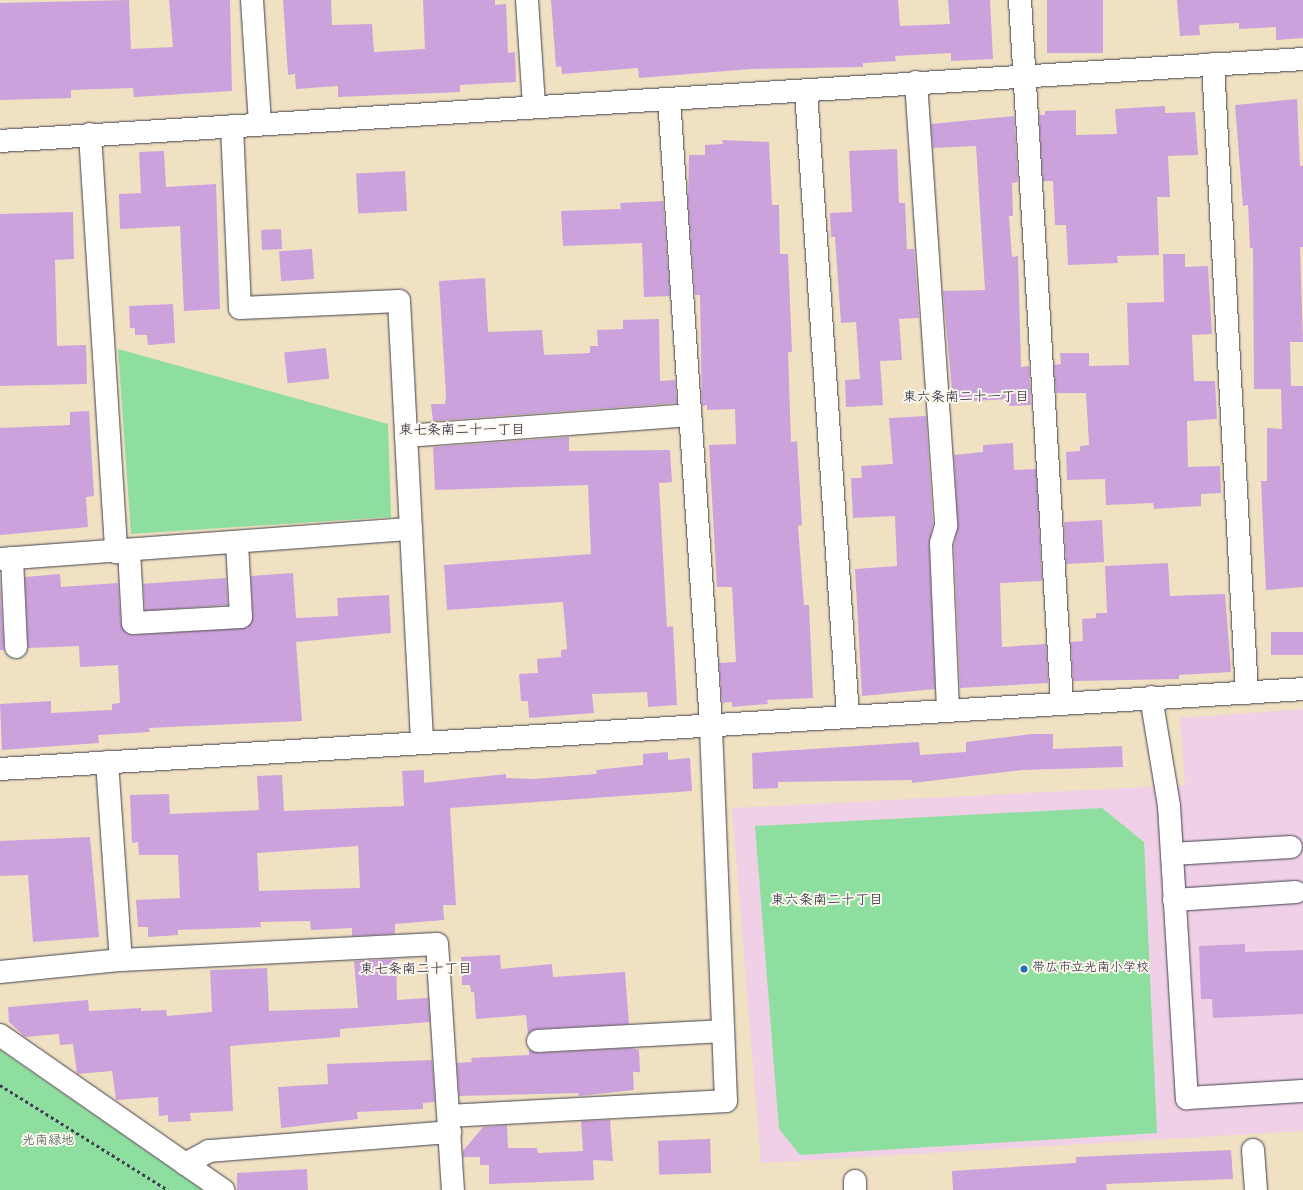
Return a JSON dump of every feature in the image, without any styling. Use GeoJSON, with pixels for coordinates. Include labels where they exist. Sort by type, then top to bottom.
{"type":"FeatureCollection","features":[{"type":"Feature","properties":{"kind":"street"},"geometry":{"type":"LineString","coordinates":[[252,0],[260,124]]}},
{"type":"Feature","properties":{"kind":"street"},"geometry":{"type":"LineString","coordinates":[[527,0],[534,106]]}},
{"type":"Feature","properties":{"kind":"street"},"geometry":{"type":"LineString","coordinates":[[1020,0],[1026,76],[1062,703]]}},
{"type":"Feature","properties":{"kind":"street"},"geometry":{"type":"LineString","coordinates":[[0,141],[534,106],[806,91],[916,82],[1303,59]]}},
{"type":"Feature","properties":{"kind":"street"},"geometry":{"type":"LineString","coordinates":[[1214,64],[1247,693]]}},
{"type":"Feature","properties":{"kind":"street"},"geometry":{"type":"LineString","coordinates":[[916,82],[946,526],[941,543],[948,710]]}},
{"type":"Feature","properties":{"kind":"street"},"geometry":{"type":"LineString","coordinates":[[806,91],[848,716]]}},
{"type":"Feature","properties":{"kind":"street"},"geometry":{"type":"LineString","coordinates":[[186,1164],[209,1151],[449,1124],[726,1101],[711,724],[669,99]]}},
{"type":"Feature","properties":{"kind":"street"},"geometry":{"type":"LineString","coordinates":[[232,126],[240,308],[399,301],[422,742]]}},
{"type":"Feature","properties":{"kind":"street"},"geometry":{"type":"LineString","coordinates":[[90,134],[123,551],[133,623],[241,617],[237,543]]}},
{"type":"Feature","properties":{"kind":"street"},"geometry":{"type":"LineString","coordinates":[[406,436],[690,415]]}},
{"type":"Feature","properties":{"kind":"street"},"geometry":{"type":"LineString","coordinates":[[16,647],[6,559],[411,529]]}},
{"type":"Feature","properties":{"kind":"street"},"geometry":{"type":"LineString","coordinates":[[0,769],[711,724],[1303,689]]}},
{"type":"Feature","properties":{"kind":"street"},"geometry":{"type":"LineString","coordinates":[[1151,697],[1169,806],[1187,1098],[1303,1091]]}},
{"type":"Feature","properties":{"kind":"street"},"geometry":{"type":"LineString","coordinates":[[107,762],[121,960]]}},
{"type":"Feature","properties":{"kind":"street"},"geometry":{"type":"LineString","coordinates":[[1172,854],[1292,847]]}},
{"type":"Feature","properties":{"kind":"street"},"geometry":{"type":"LineString","coordinates":[[1174,900],[1296,892]]}},
{"type":"Feature","properties":{"kind":"street"},"geometry":{"type":"LineString","coordinates":[[0,972],[121,960],[437,944],[453,1190]]}},
{"type":"Feature","properties":{"kind":"street"},"geometry":{"type":"LineString","coordinates":[[538,1041],[723,1031]]}},
{"type":"Feature","properties":{"kind":"street"},"geometry":{"type":"LineString","coordinates":[[0,1035],[223,1190]]}},
{"type":"Feature","properties":{"kind":"street"},"geometry":{"type":"LineString","coordinates":[[1253,1150],[1256,1190]]}},
{"type":"Feature","properties":{"kind":"path"},"geometry":{"type":"LineString","coordinates":[[0,1085],[168,1190]]}},
{"type":"Feature","properties":{"kind":"shaded area","name":"帯広市立光南小学校"},"geometry":{"type":"Polygon","coordinates":[[[1303,709],[1303,1131],[761,1163],[732,808],[1185,785],[1180,718],[1303,709]]]}},
{"type":"Feature","properties":{"kind":"green space"},"geometry":{"type":"Polygon","coordinates":[[[118,349],[388,424],[391,517],[131,534],[118,349]]]}},
{"type":"Feature","properties":{"kind":"green space","name":"帯広市立光南小学校"},"geometry":{"type":"Polygon","coordinates":[[[1102,808],[1144,842],[1157,1133],[800,1155],[779,1129],[755,826],[1102,808]]]}},
{"type":"Feature","properties":{"kind":"green space","name":"光南緑地"},"geometry":{"type":"Polygon","coordinates":[[[0,1050],[179,1174],[202,1190],[0,1190],[0,1050]]]}},
{"type":"Feature","properties":{"kind":"building"},"geometry":{"type":"Polygon","coordinates":[[[129,0],[131,49],[173,47],[169,0],[230,0],[232,91],[134,97],[133,88],[71,90],[71,98],[0,100],[0,3],[129,0]]]}},
{"type":"Feature","properties":{"kind":"building"},"geometry":{"type":"Polygon","coordinates":[[[283,0],[331,0],[332,25],[372,24],[374,52],[425,49],[423,0],[495,0],[495,5],[506,4],[508,53],[515,52],[516,82],[460,85],[460,92],[338,97],[338,86],[296,89],[295,74],[288,75],[283,0]]]}},
{"type":"Feature","properties":{"kind":"building"},"geometry":{"type":"Polygon","coordinates":[[[551,0],[898,0],[900,26],[950,24],[948,0],[990,0],[993,59],[951,61],[951,53],[895,56],[896,61],[863,63],[863,67],[751,69],[639,78],[638,68],[562,74],[561,66],[556,67],[551,0]]]}},
{"type":"Feature","properties":{"kind":"building"},"geometry":{"type":"Polygon","coordinates":[[[1047,0],[1103,0],[1103,53],[1047,53],[1047,0]]]}},
{"type":"Feature","properties":{"kind":"building"},"geometry":{"type":"Polygon","coordinates":[[[1177,0],[1303,0],[1303,38],[1276,40],[1276,27],[1239,29],[1239,23],[1199,25],[1200,35],[1180,36],[1177,0]]]}},
{"type":"Feature","properties":{"kind":"building"},"geometry":{"type":"Polygon","coordinates":[[[1297,99],[1300,166],[1303,166],[1303,247],[1300,247],[1303,342],[1290,342],[1291,386],[1303,386],[1303,587],[1266,590],[1261,481],[1267,481],[1267,428],[1282,429],[1281,389],[1254,389],[1253,248],[1250,248],[1248,205],[1243,206],[1235,105],[1297,99]]]}},
{"type":"Feature","properties":{"kind":"building"},"geometry":{"type":"Polygon","coordinates":[[[1165,106],[1165,113],[1195,112],[1198,155],[1168,156],[1170,197],[1157,197],[1159,255],[1117,256],[1118,263],[1068,265],[1066,225],[1055,225],[1053,181],[1043,181],[1039,115],[1045,115],[1045,111],[1076,110],[1076,135],[1117,134],[1115,109],[1165,106]]]}},
{"type":"Feature","properties":{"kind":"building"},"geometry":{"type":"Polygon","coordinates":[[[1014,116],[1018,182],[1012,183],[1013,216],[1009,216],[1012,257],[1018,256],[1021,367],[1029,366],[1031,405],[1009,406],[1009,399],[953,402],[943,291],[985,290],[976,146],[933,148],[931,124],[1014,116]]]}},
{"type":"Feature","properties":{"kind":"building"},"geometry":{"type":"Polygon","coordinates":[[[722,140],[769,142],[772,205],[779,205],[780,254],[788,254],[792,352],[788,352],[791,442],[797,441],[802,525],[798,526],[804,605],[809,605],[813,698],[767,700],[768,704],[732,707],[732,702],[722,703],[719,663],[736,662],[732,587],[717,587],[709,445],[736,444],[735,409],[707,410],[707,405],[702,406],[700,295],[695,295],[688,200],[689,155],[705,155],[705,145],[723,144],[722,140]]]}},
{"type":"Feature","properties":{"kind":"building"},"geometry":{"type":"Polygon","coordinates":[[[897,149],[899,203],[905,203],[907,249],[914,249],[919,318],[899,319],[902,360],[880,361],[883,405],[846,407],[845,380],[860,379],[856,322],[841,323],[835,237],[831,237],[830,213],[852,212],[849,151],[897,149]]]}},
{"type":"Feature","properties":{"kind":"building"},"geometry":{"type":"Polygon","coordinates":[[[164,151],[166,187],[216,184],[220,309],[184,311],[180,226],[120,229],[119,194],[141,193],[139,152],[164,151]]]}},
{"type":"Feature","properties":{"kind":"building"},"geometry":{"type":"Polygon","coordinates":[[[405,171],[407,211],[358,214],[356,174],[405,171]]]}},
{"type":"Feature","properties":{"kind":"building"},"geometry":{"type":"Polygon","coordinates":[[[663,201],[670,296],[644,297],[642,243],[563,246],[561,211],[621,209],[620,203],[663,201]]]}},
{"type":"Feature","properties":{"kind":"building"},"geometry":{"type":"Polygon","coordinates":[[[73,212],[74,259],[55,260],[57,346],[86,345],[87,384],[0,386],[0,214],[73,212]]]}},
{"type":"Feature","properties":{"kind":"building"},"geometry":{"type":"Polygon","coordinates":[[[281,229],[282,249],[262,250],[261,230],[281,229]]]}},
{"type":"Feature","properties":{"kind":"building"},"geometry":{"type":"Polygon","coordinates":[[[312,249],[314,279],[281,281],[279,251],[312,249]]]}},
{"type":"Feature","properties":{"kind":"building"},"geometry":{"type":"Polygon","coordinates":[[[1163,254],[1185,254],[1185,267],[1208,266],[1212,334],[1192,335],[1194,381],[1215,381],[1217,419],[1187,421],[1188,467],[1220,466],[1221,493],[1201,494],[1201,506],[1154,509],[1153,503],[1106,505],[1105,479],[1067,480],[1066,452],[1080,451],[1080,446],[1089,445],[1086,393],[1056,393],[1054,365],[1061,364],[1060,353],[1089,353],[1089,366],[1129,365],[1127,303],[1164,302],[1163,254]]]}},
{"type":"Feature","properties":{"kind":"building"},"geometry":{"type":"Polygon","coordinates":[[[485,278],[488,332],[542,330],[544,355],[590,353],[590,346],[598,346],[597,330],[623,329],[623,320],[659,319],[660,381],[675,380],[677,403],[433,421],[431,404],[445,404],[446,395],[439,281],[485,278]]]}},
{"type":"Feature","properties":{"kind":"building"},"geometry":{"type":"Polygon","coordinates":[[[173,304],[175,343],[148,345],[147,335],[135,335],[135,328],[130,328],[129,306],[173,304]]]}},
{"type":"Feature","properties":{"kind":"building"},"geometry":{"type":"Polygon","coordinates":[[[326,348],[329,379],[287,383],[284,352],[326,348]]]}},
{"type":"Feature","properties":{"kind":"building"},"geometry":{"type":"Polygon","coordinates":[[[89,411],[94,496],[86,497],[88,527],[0,535],[0,428],[70,425],[70,412],[89,411]]]}},
{"type":"Feature","properties":{"kind":"building"},"geometry":{"type":"Polygon","coordinates":[[[926,416],[933,525],[929,544],[935,689],[862,696],[855,569],[897,566],[895,516],[853,518],[851,478],[862,478],[861,466],[893,464],[889,418],[926,416]]]}},
{"type":"Feature","properties":{"kind":"building"},"geometry":{"type":"Polygon","coordinates":[[[569,437],[569,451],[670,450],[672,482],[659,483],[667,627],[673,626],[677,705],[648,707],[647,692],[592,694],[594,713],[529,718],[528,701],[521,701],[519,674],[538,673],[537,659],[561,657],[561,650],[567,649],[563,602],[447,610],[444,565],[591,554],[588,485],[435,490],[433,447],[569,437]]]}},
{"type":"Feature","properties":{"kind":"building"},"geometry":{"type":"Polygon","coordinates":[[[1013,443],[1014,470],[1036,469],[1042,581],[1000,583],[1002,647],[1046,644],[1048,683],[960,688],[954,545],[958,525],[954,455],[983,452],[983,445],[1013,443]]]}},
{"type":"Feature","properties":{"kind":"building"},"geometry":{"type":"Polygon","coordinates":[[[1102,520],[1104,562],[1066,564],[1064,522],[1102,520]]]}},
{"type":"Feature","properties":{"kind":"building"},"geometry":{"type":"Polygon","coordinates":[[[1168,563],[1170,596],[1225,594],[1231,672],[1179,675],[1179,679],[1073,681],[1071,642],[1083,641],[1082,619],[1096,618],[1096,613],[1107,613],[1105,566],[1168,563]]]}},
{"type":"Feature","properties":{"kind":"building"},"geometry":{"type":"Polygon","coordinates":[[[293,573],[296,618],[338,616],[337,598],[389,595],[391,633],[296,642],[302,721],[149,728],[150,732],[98,735],[99,743],[2,750],[0,704],[51,701],[51,713],[112,710],[112,704],[120,703],[118,665],[80,667],[79,646],[28,648],[25,577],[60,574],[61,587],[118,583],[121,624],[127,634],[134,635],[247,628],[253,616],[251,576],[293,573]]]}},
{"type":"Feature","properties":{"kind":"building"},"geometry":{"type":"Polygon","coordinates":[[[226,578],[228,605],[145,611],[143,584],[226,578]]]}},
{"type":"Feature","properties":{"kind":"building"},"geometry":{"type":"Polygon","coordinates":[[[0,579],[4,650],[0,650],[0,579]]]}},
{"type":"Feature","properties":{"kind":"building"},"geometry":{"type":"Polygon","coordinates":[[[1271,632],[1303,632],[1303,655],[1271,655],[1271,632]]]}},
{"type":"Feature","properties":{"kind":"building"},"geometry":{"type":"Polygon","coordinates":[[[1032,734],[1053,734],[1053,749],[1122,746],[1123,767],[1022,770],[912,783],[912,780],[778,782],[778,788],[753,789],[752,753],[919,742],[920,755],[966,752],[966,742],[1032,734]]]}},
{"type":"Feature","properties":{"kind":"building"},"geometry":{"type":"Polygon","coordinates":[[[668,752],[668,760],[690,758],[692,791],[450,808],[456,905],[443,905],[444,920],[395,924],[395,934],[352,936],[352,928],[311,930],[310,921],[260,922],[261,927],[178,930],[178,935],[148,937],[148,927],[138,927],[136,900],[180,898],[178,855],[139,855],[138,842],[132,843],[130,795],[169,794],[170,814],[259,810],[257,776],[282,775],[284,811],[404,806],[402,771],[424,770],[424,783],[506,774],[506,778],[534,779],[597,774],[596,770],[643,765],[643,754],[668,752]],[[358,846],[257,853],[259,891],[360,888],[358,846]]]}},
{"type":"Feature","properties":{"kind":"building"},"geometry":{"type":"Polygon","coordinates":[[[90,837],[99,937],[33,942],[28,875],[0,876],[0,841],[90,837]]]}},
{"type":"Feature","properties":{"kind":"building"},"geometry":{"type":"Polygon","coordinates":[[[1245,944],[1245,952],[1303,950],[1303,1014],[1213,1018],[1212,999],[1201,999],[1199,946],[1245,944]]]}},
{"type":"Feature","properties":{"kind":"building"},"geometry":{"type":"Polygon","coordinates":[[[500,955],[501,969],[552,964],[553,977],[625,972],[629,1024],[537,1029],[528,1034],[526,1015],[476,1019],[474,992],[471,992],[470,985],[462,985],[461,957],[500,955]]]}},
{"type":"Feature","properties":{"kind":"building"},"geometry":{"type":"Polygon","coordinates":[[[396,959],[397,1000],[428,998],[430,1022],[340,1029],[340,1037],[230,1046],[233,1111],[190,1113],[191,1121],[168,1122],[168,1115],[159,1116],[158,1097],[116,1100],[112,1071],[77,1074],[73,1044],[60,1045],[59,1034],[25,1037],[9,1022],[8,1007],[88,1000],[89,1011],[141,1008],[141,1011],[166,1010],[167,1016],[212,1012],[210,970],[267,968],[269,1011],[358,1008],[354,961],[396,959]]]}},
{"type":"Feature","properties":{"kind":"building"},"geometry":{"type":"Polygon","coordinates":[[[631,1048],[639,1050],[640,1072],[633,1072],[634,1090],[579,1096],[578,1093],[459,1096],[457,1063],[472,1062],[471,1058],[529,1055],[529,1049],[539,1053],[631,1048]]]}},
{"type":"Feature","properties":{"kind":"building"},"geometry":{"type":"Polygon","coordinates":[[[432,1060],[435,1102],[423,1103],[423,1109],[357,1112],[358,1119],[281,1128],[278,1087],[328,1084],[327,1064],[432,1060]]]}},
{"type":"Feature","properties":{"kind":"building"},"geometry":{"type":"Polygon","coordinates":[[[610,1120],[613,1161],[593,1160],[594,1180],[489,1184],[489,1165],[480,1165],[480,1157],[463,1157],[463,1151],[483,1127],[507,1125],[508,1148],[537,1148],[538,1153],[583,1151],[581,1121],[610,1120]]]}},
{"type":"Feature","properties":{"kind":"building"},"geometry":{"type":"Polygon","coordinates":[[[710,1139],[711,1173],[659,1175],[658,1141],[710,1139]]]}},
{"type":"Feature","properties":{"kind":"building"},"geometry":{"type":"Polygon","coordinates":[[[1231,1150],[1233,1179],[1106,1184],[1107,1190],[953,1190],[952,1171],[1076,1163],[1076,1157],[1231,1150]]]}},
{"type":"Feature","properties":{"kind":"building"},"geometry":{"type":"Polygon","coordinates":[[[307,1169],[308,1190],[237,1190],[237,1173],[307,1169]]]}},
{"type":"Feature","properties":{"kind":"place","name":"帯広市立光南小学校"},"geometry":{"type":"Point","coordinates":[1024,969]}},
{"type":"Feature","properties":{"kind":"district","name":"東六条南二十一丁目"},"geometry":{"type":"Point","coordinates":[966,399]}},
{"type":"Feature","properties":{"kind":"district","name":"東七条南二十一丁目"},"geometry":{"type":"Point","coordinates":[462,432]}},
{"type":"Feature","properties":{"kind":"district","name":"東六条南二十丁目"},"geometry":{"type":"Point","coordinates":[827,902]}},
{"type":"Feature","properties":{"kind":"district","name":"東七条南二十丁目"},"geometry":{"type":"Point","coordinates":[416,971]}}]}
